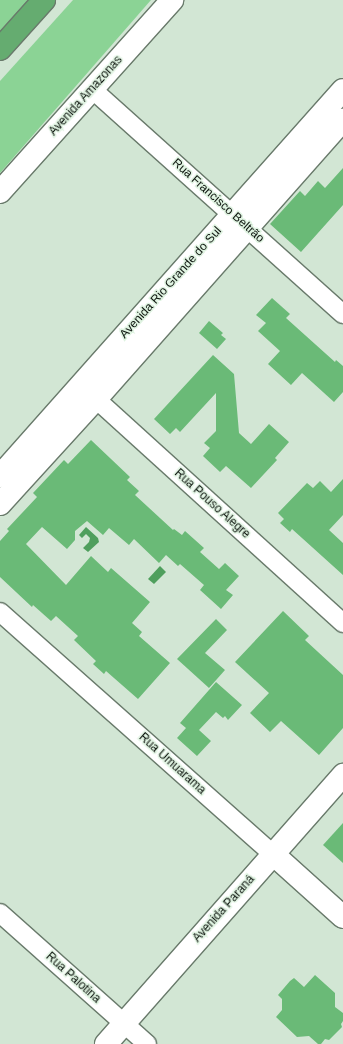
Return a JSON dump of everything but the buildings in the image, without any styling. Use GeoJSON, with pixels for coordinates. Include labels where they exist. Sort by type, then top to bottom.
{"type":"FeatureCollection","features":[{"type":"Feature","properties":{"kind":"highway"},"geometry":{"type":"LineString","coordinates":[[0,49],[44,0]]}},
{"type":"Feature","properties":{"kind":"street","name":"Avenida Amazonas"},"geometry":{"type":"LineString","coordinates":[[0,192],[172,0]]}},
{"type":"Feature","properties":{"kind":"street","name":"Rua Francisco Beltrão"},"geometry":{"type":"LineString","coordinates":[[92,89],[343,314]]}},
{"type":"Feature","properties":{"kind":"street","name":"Avenida Rio Grande do Sul"},"geometry":{"type":"LineString","coordinates":[[0,504],[88,392],[240,221],[343,90]]}},
{"type":"Feature","properties":{"kind":"street","name":"Avenida Rio Grande do Sul"},"geometry":{"type":"LineString","coordinates":[[240,221],[343,120]]}},
{"type":"Feature","properties":{"kind":"street","name":"Avenida Rio Grande do Sul"},"geometry":{"type":"LineString","coordinates":[[0,476],[88,392]]}},
{"type":"Feature","properties":{"kind":"street","name":"Rua Pouso Alegre"},"geometry":{"type":"LineString","coordinates":[[88,392],[343,623]]}},
{"type":"Feature","properties":{"kind":"street","name":"Rua Umuarama"},"geometry":{"type":"LineString","coordinates":[[0,612],[343,917]]}},
{"type":"Feature","properties":{"kind":"street","name":"Avenida Paraná"},"geometry":{"type":"LineString","coordinates":[[106,1044],[343,775]]}},
{"type":"Feature","properties":{"kind":"street","name":"Rua Palotina"},"geometry":{"type":"LineString","coordinates":[[0,913],[147,1044]]}},
{"type":"Feature","properties":{"kind":"shaded area"},"geometry":{"type":"Polygon","coordinates":[[[0,0],[29,0],[0,32],[0,0]]]}},
{"type":"Feature","properties":{"kind":"shaded area"},"geometry":{"type":"Polygon","coordinates":[[[73,0],[151,0],[0,173],[0,81],[73,0]]]}},
{"type":"Feature","properties":{"kind":"shaded area"},"geometry":{"type":"Polygon","coordinates":[[[86,527],[98,538],[99,542],[88,552],[83,548],[89,542],[90,538],[86,534],[82,538],[79,535],[86,527]]]}},
{"type":"Feature","properties":{"kind":"shaded area"},"geometry":{"type":"Polygon","coordinates":[[[160,566],[166,572],[154,584],[148,579],[160,566]]]}}]}
